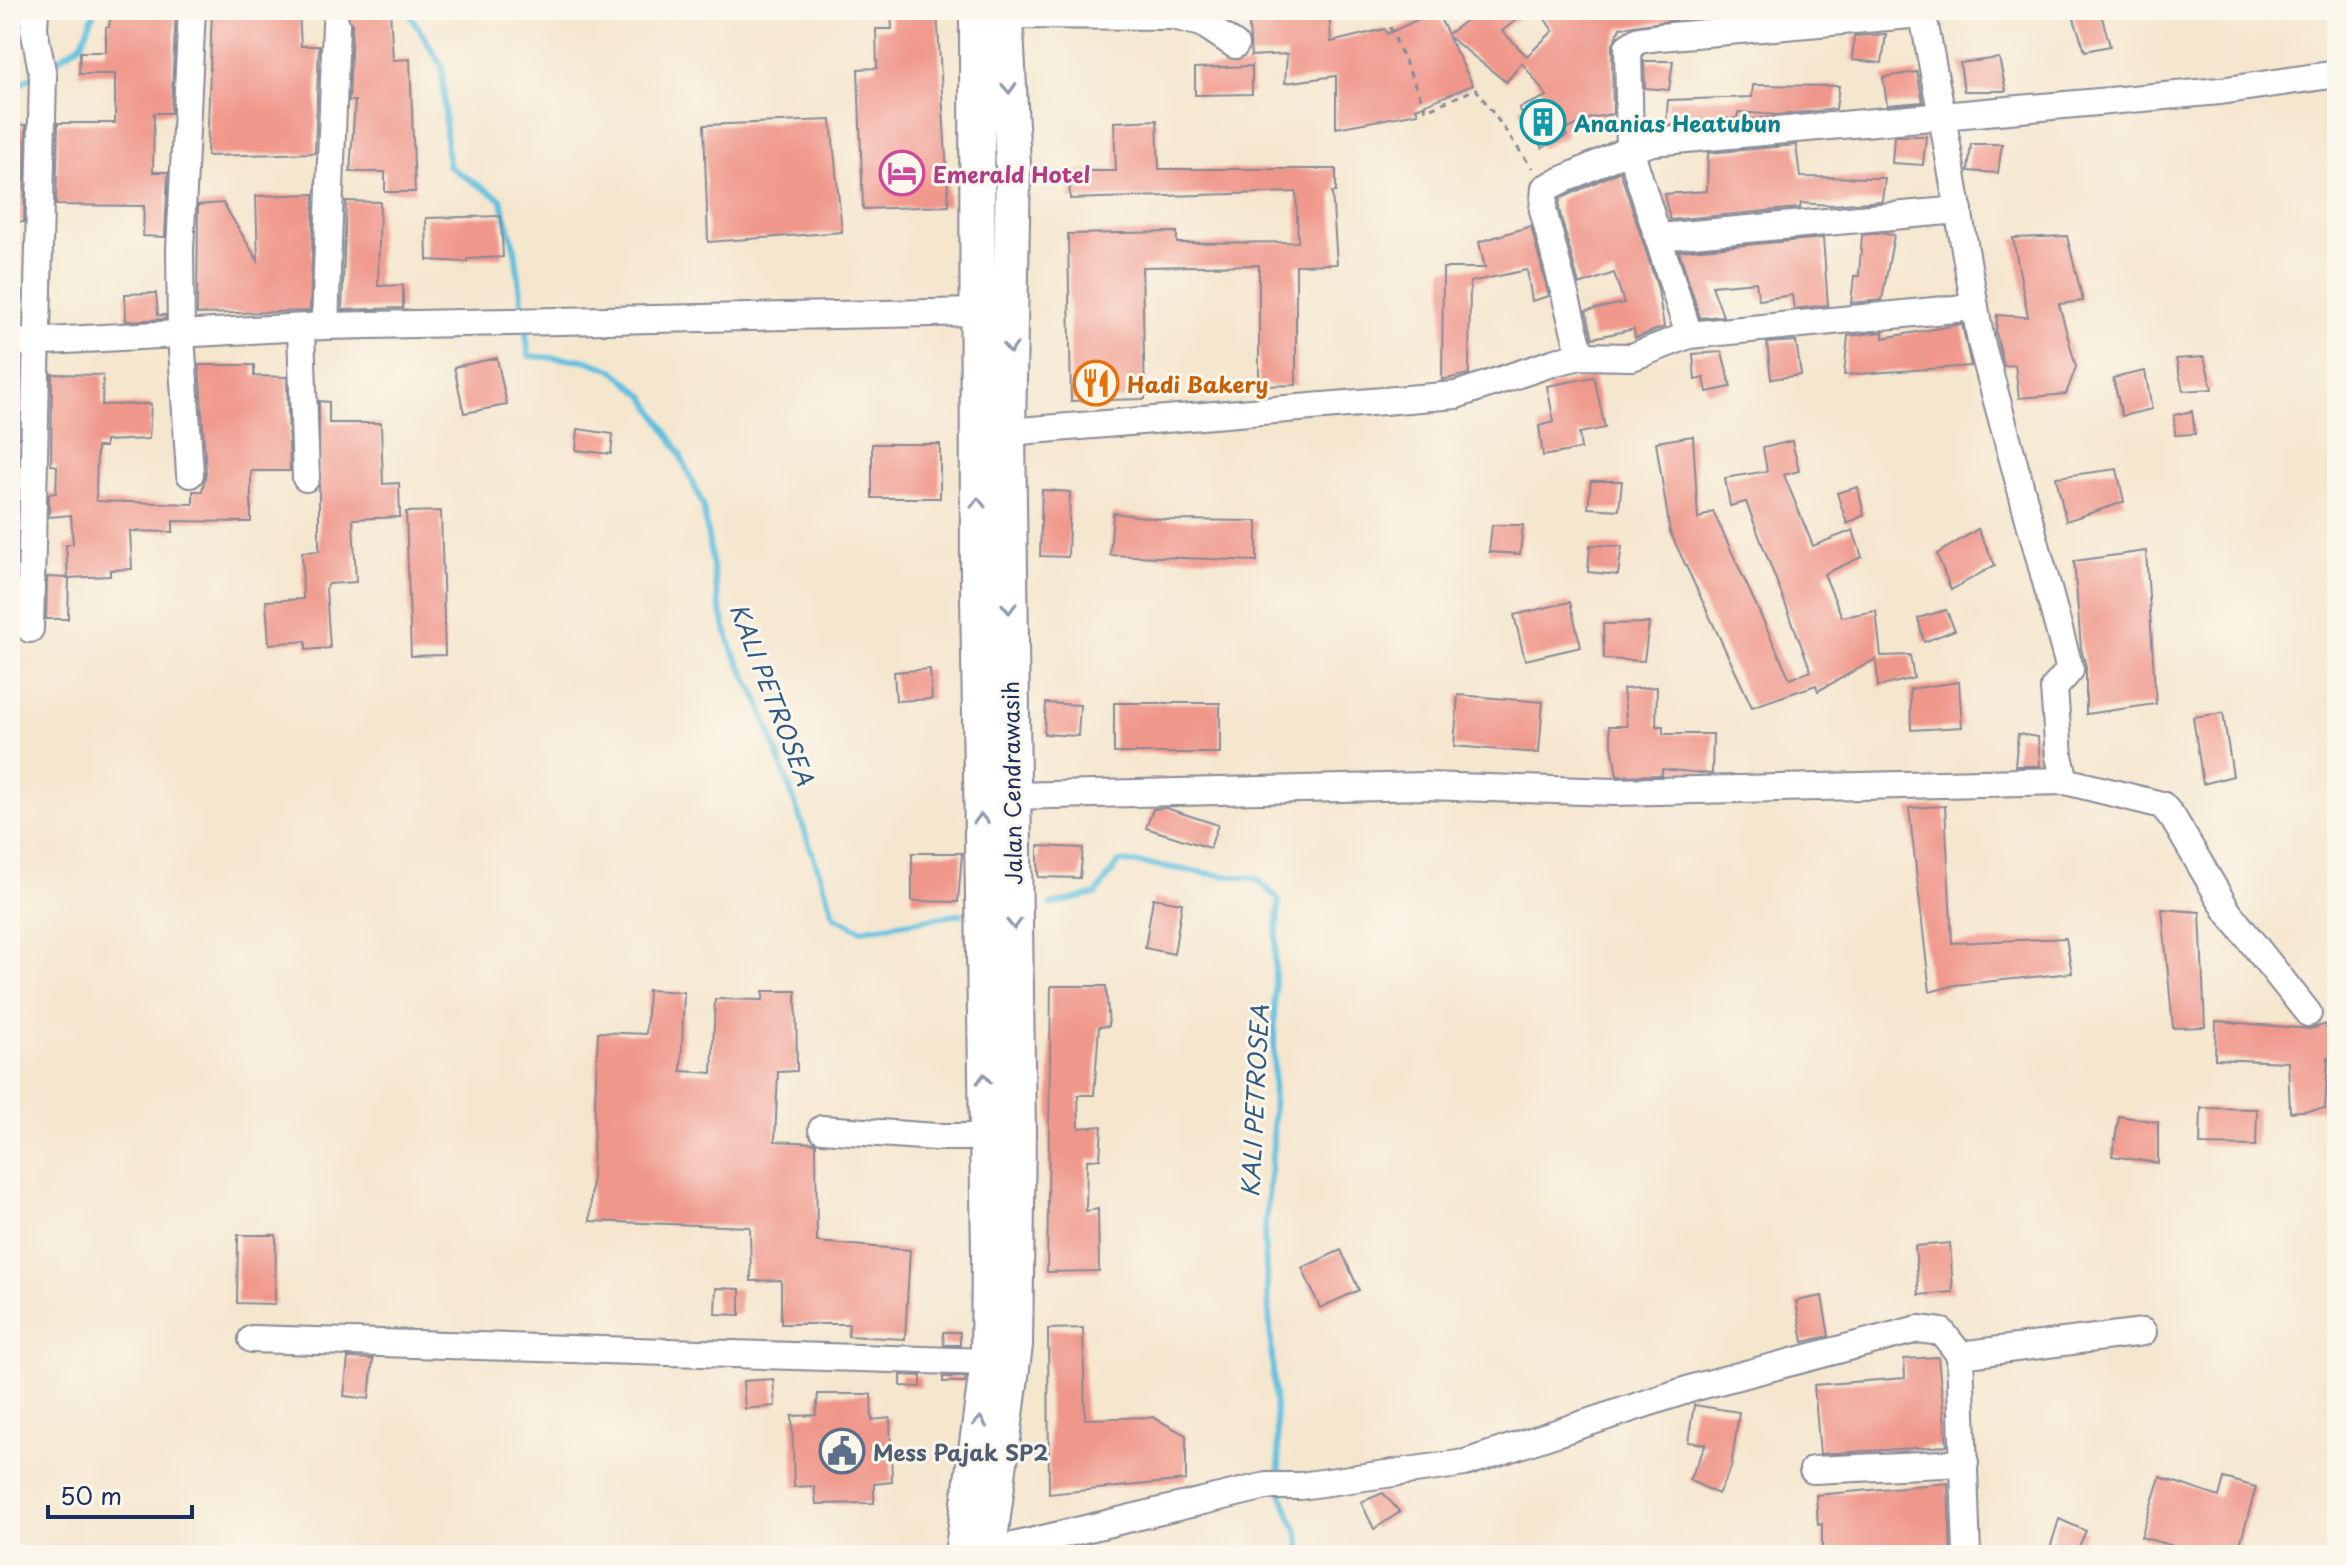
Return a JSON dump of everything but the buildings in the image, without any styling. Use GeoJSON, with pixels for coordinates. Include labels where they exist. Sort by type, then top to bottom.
{"type":"FeatureCollection","features":[{"type":"Feature","properties":{"kind":"main road","name":"Jalan Cendrawasih"},"geometry":{"type":"LineString","coordinates":[[980,1554],[989,1253],[985,1137],[977,312],[996,12]]}},
{"type":"Feature","properties":{"kind":"main road","name":"Jalan Cendrawasih"},"geometry":{"type":"LineString","coordinates":[[980,1554],[1015,1345],[1018,1133],[1008,432],[1013,165],[996,12]]}},
{"type":"Feature","properties":{"kind":"street"},"geometry":{"type":"LineString","coordinates":[[30,629],[43,76],[34,29],[35,10]]}},
{"type":"Feature","properties":{"kind":"street"},"geometry":{"type":"LineString","coordinates":[[190,474],[181,335],[180,249],[192,10]]}},
{"type":"Feature","properties":{"kind":"street"},"geometry":{"type":"LineString","coordinates":[[996,12],[1173,16],[1202,23],[1235,45]]}},
{"type":"Feature","properties":{"kind":"street"},"geometry":{"type":"LineString","coordinates":[[1689,335],[1630,149],[1626,53],[1632,43],[1660,37],[1922,12],[1996,407],[2069,663],[2070,670],[2054,688],[2059,756],[2065,781]]}},
{"type":"Feature","properties":{"kind":"street"},"geometry":{"type":"LineString","coordinates":[[306,478],[313,328],[336,24]]}},
{"type":"Feature","properties":{"kind":"street"},"geometry":{"type":"LineString","coordinates":[[1581,356],[1543,210],[1545,188],[1630,149],[1673,139],[2220,91],[2337,74]]}},
{"type":"Feature","properties":{"kind":"street"},"geometry":{"type":"LineString","coordinates":[[1659,237],[1959,210]]}},
{"type":"Feature","properties":{"kind":"street"},"geometry":{"type":"LineString","coordinates":[[1008,432],[1456,395],[1581,356],[1632,357],[1689,335],[1975,307]]}},
{"type":"Feature","properties":{"kind":"street"},"geometry":{"type":"LineString","coordinates":[[10,343],[313,328],[977,312]]}},
{"type":"Feature","properties":{"kind":"street"},"geometry":{"type":"LineString","coordinates":[[1011,796],[1425,786],[1615,792],[2065,781],[2162,805],[2173,818],[2228,912],[2308,1013]]}},
{"type":"Feature","properties":{"kind":"street"},"geometry":{"type":"LineString","coordinates":[[822,1129],[936,1137],[985,1137]]}},
{"type":"Feature","properties":{"kind":"street"},"geometry":{"type":"LineString","coordinates":[[980,1554],[1266,1486],[1300,1486],[1465,1463],[1696,1387],[1918,1329],[1942,1332],[1960,1355],[1967,1555]]}},
{"type":"Feature","properties":{"kind":"street"},"geometry":{"type":"LineString","coordinates":[[1960,1355],[2143,1332]]}},
{"type":"Feature","properties":{"kind":"street"},"geometry":{"type":"LineString","coordinates":[[252,1339],[988,1362]]}},
{"type":"Feature","properties":{"kind":"street"},"geometry":{"type":"LineString","coordinates":[[1813,1470],[1965,1463]]}},
{"type":"Feature","properties":{"kind":"path"},"geometry":{"type":"LineString","coordinates":[[1390,27],[1426,110],[1476,89],[1545,188]]}},
{"type":"Feature","properties":{"kind":"waterway","name":"KALI PETROSEA"},"geometry":{"type":"LineString","coordinates":[[50,65],[82,43],[95,10]]}},
{"type":"Feature","properties":{"kind":"waterway","name":"KALI PETROSEA"},"geometry":{"type":"LineString","coordinates":[[407,10],[442,66],[448,166],[501,199],[515,250],[524,316]]}},
{"type":"Feature","properties":{"kind":"waterway","name":"KALI PETROSEA"},"geometry":{"type":"LineString","coordinates":[[10,91],[37,73]]}},
{"type":"Feature","properties":{"kind":"waterway","name":"KALI PETROSEA"},"geometry":{"type":"LineString","coordinates":[[525,327],[529,356],[584,360],[613,370],[645,397],[678,450],[703,505],[719,605],[732,650],[758,699],[835,917],[861,930],[961,914]]}},
{"type":"Feature","properties":{"kind":"waterway","name":"KALI PETROSEA"},"geometry":{"type":"LineString","coordinates":[[1050,905],[1096,894],[1119,862],[1256,878],[1279,900],[1275,957],[1273,1145],[1264,1238],[1280,1478]]}},
{"type":"Feature","properties":{"kind":"waterway","name":"KALI PETROSEA"},"geometry":{"type":"LineString","coordinates":[[1281,1493],[1298,1533],[1303,1555]]}},
{"type":"Feature","properties":{"kind":"place","name":"Ananias Heatubun"},"geometry":{"type":"Point","coordinates":[1543,122]}},
{"type":"Feature","properties":{"kind":"place","name":"Emerald Hotel"},"geometry":{"type":"Point","coordinates":[902,173]}},
{"type":"Feature","properties":{"kind":"place","name":"Hadi Bakery"},"geometry":{"type":"Point","coordinates":[1096,383]}},
{"type":"Feature","properties":{"kind":"place","name":"Mess Pajak SP2"},"geometry":{"type":"Point","coordinates":[842,1451]}}]}
